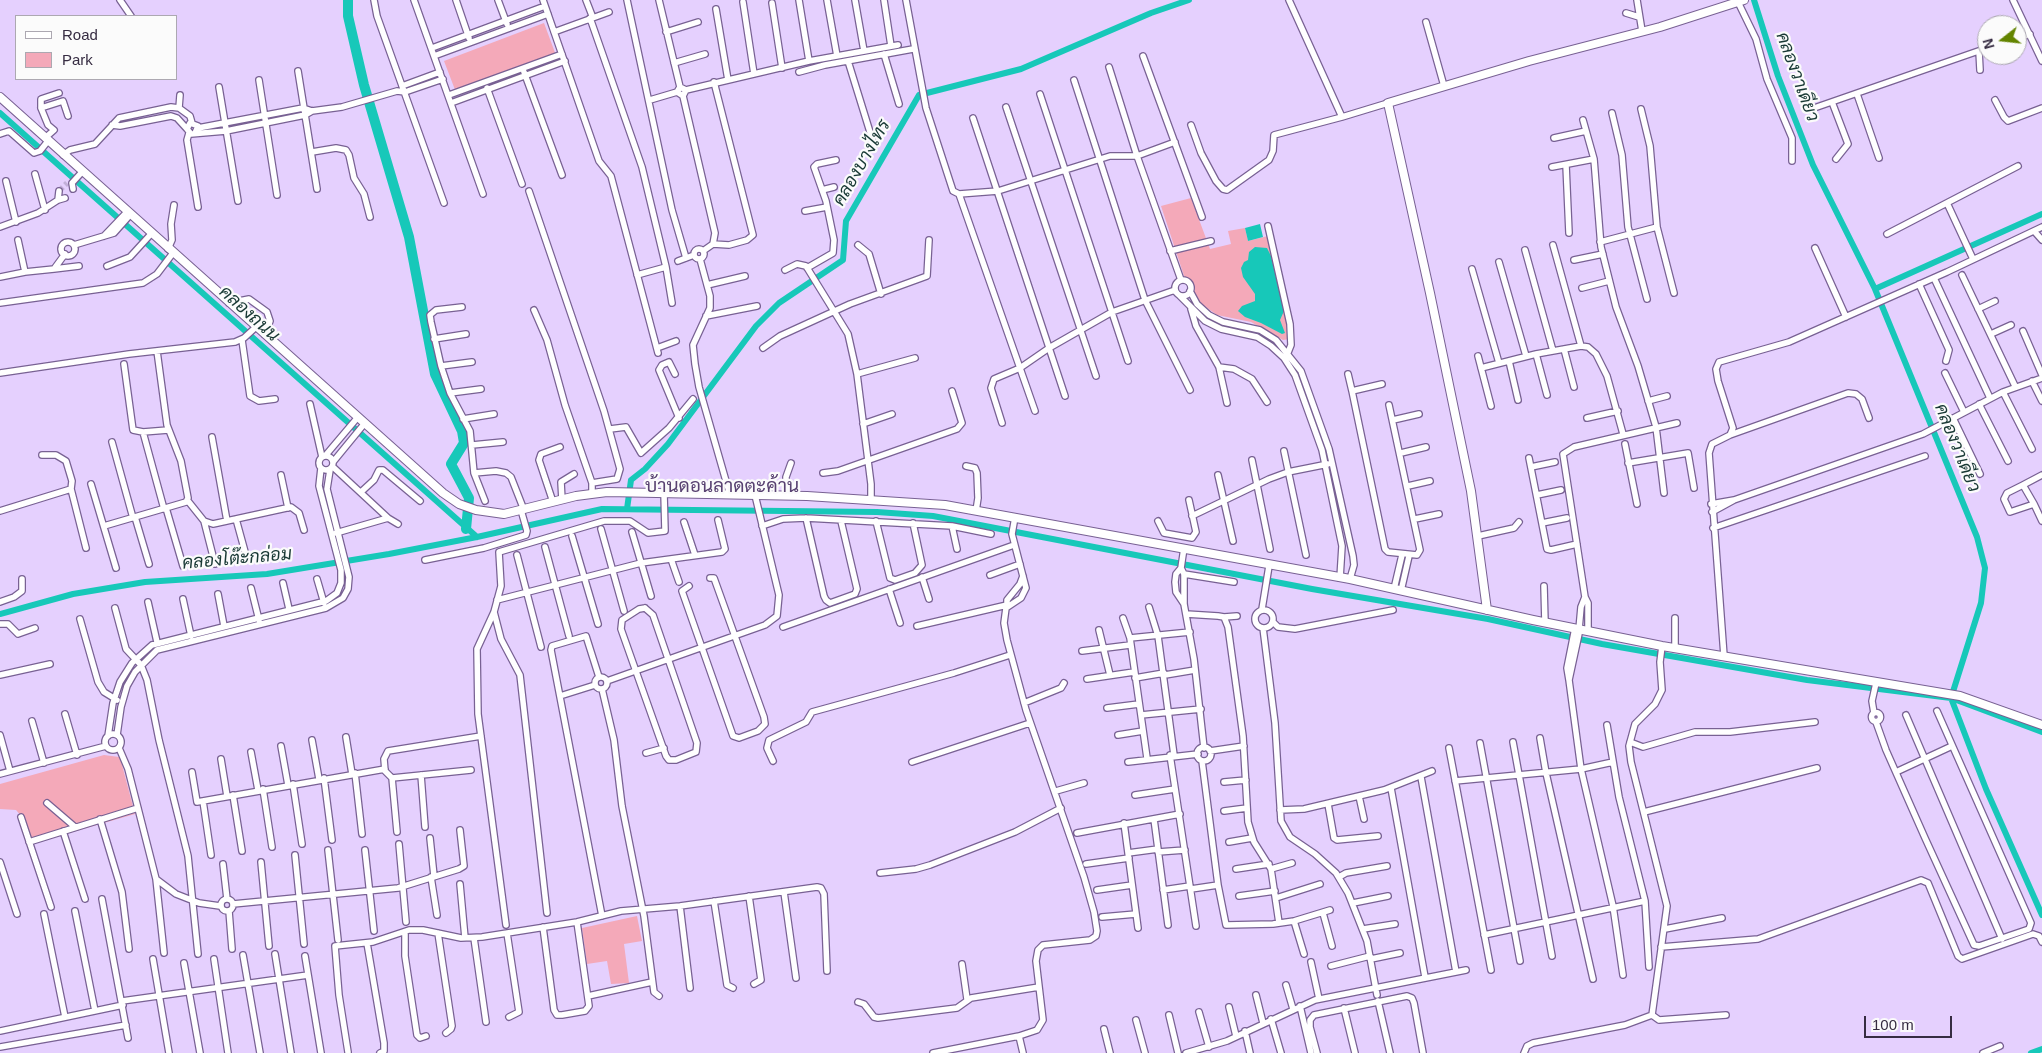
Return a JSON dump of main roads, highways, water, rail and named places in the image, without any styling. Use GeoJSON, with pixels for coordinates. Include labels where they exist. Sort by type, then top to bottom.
{"type":"FeatureCollection","features":[{"type":"Feature","properties":{"kind":"waterway"},"geometry":{"type":"LineString","coordinates":[[348,0],[348,16],[364,85],[409,237],[435,374],[462,431],[464,443],[451,464],[469,498],[466,529]]}},
{"type":"Feature","properties":{"kind":"waterway","name":"คลองบางไทร"},"geometry":{"type":"LineString","coordinates":[[627,509],[631,480],[645,469],[668,444],[756,326],[779,303],[843,260],[846,221],[919,95],[1021,69],[1151,13],[1189,0]]}},
{"type":"Feature","properties":{"kind":"waterway","name":"คลองวาเดียว"},"geometry":{"type":"LineString","coordinates":[[1754,0],[1778,76],[1813,165],[1875,289],[1977,537],[1985,568],[1981,603],[1951,698],[1986,789],[2042,915]]}},
{"type":"Feature","properties":{"kind":"waterway","name":"คลองถนน"},"geometry":{"type":"LineString","coordinates":[[0,113],[477,537]]}},
{"type":"Feature","properties":{"kind":"waterway"},"geometry":{"type":"LineString","coordinates":[[1875,289],[2042,214]]}},
{"type":"Feature","properties":{"kind":"waterway","name":"คลองโต๊ะกล่อม"},"geometry":{"type":"LineString","coordinates":[[0,614],[73,594],[145,582],[267,574],[389,554],[477,537],[602,509],[877,512],[933,516],[1312,589],[1488,619],[1602,644],[1807,680],[1951,698],[2042,732]]}},
{"type":"Feature","properties":{"kind":"waterway"},"geometry":{"type":"LineString","coordinates":[[2031,1053],[2042,1049]]}},
{"type":"Feature","properties":{"kind":"tunnel"},"geometry":{"type":"LineString","coordinates":[[59,191],[67,183]]}},
{"type":"Feature","properties":{"kind":"district","name":"บ้านดอนลาดตะค้าน"},"geometry":{"type":"Point","coordinates":[722,487]}}]}
